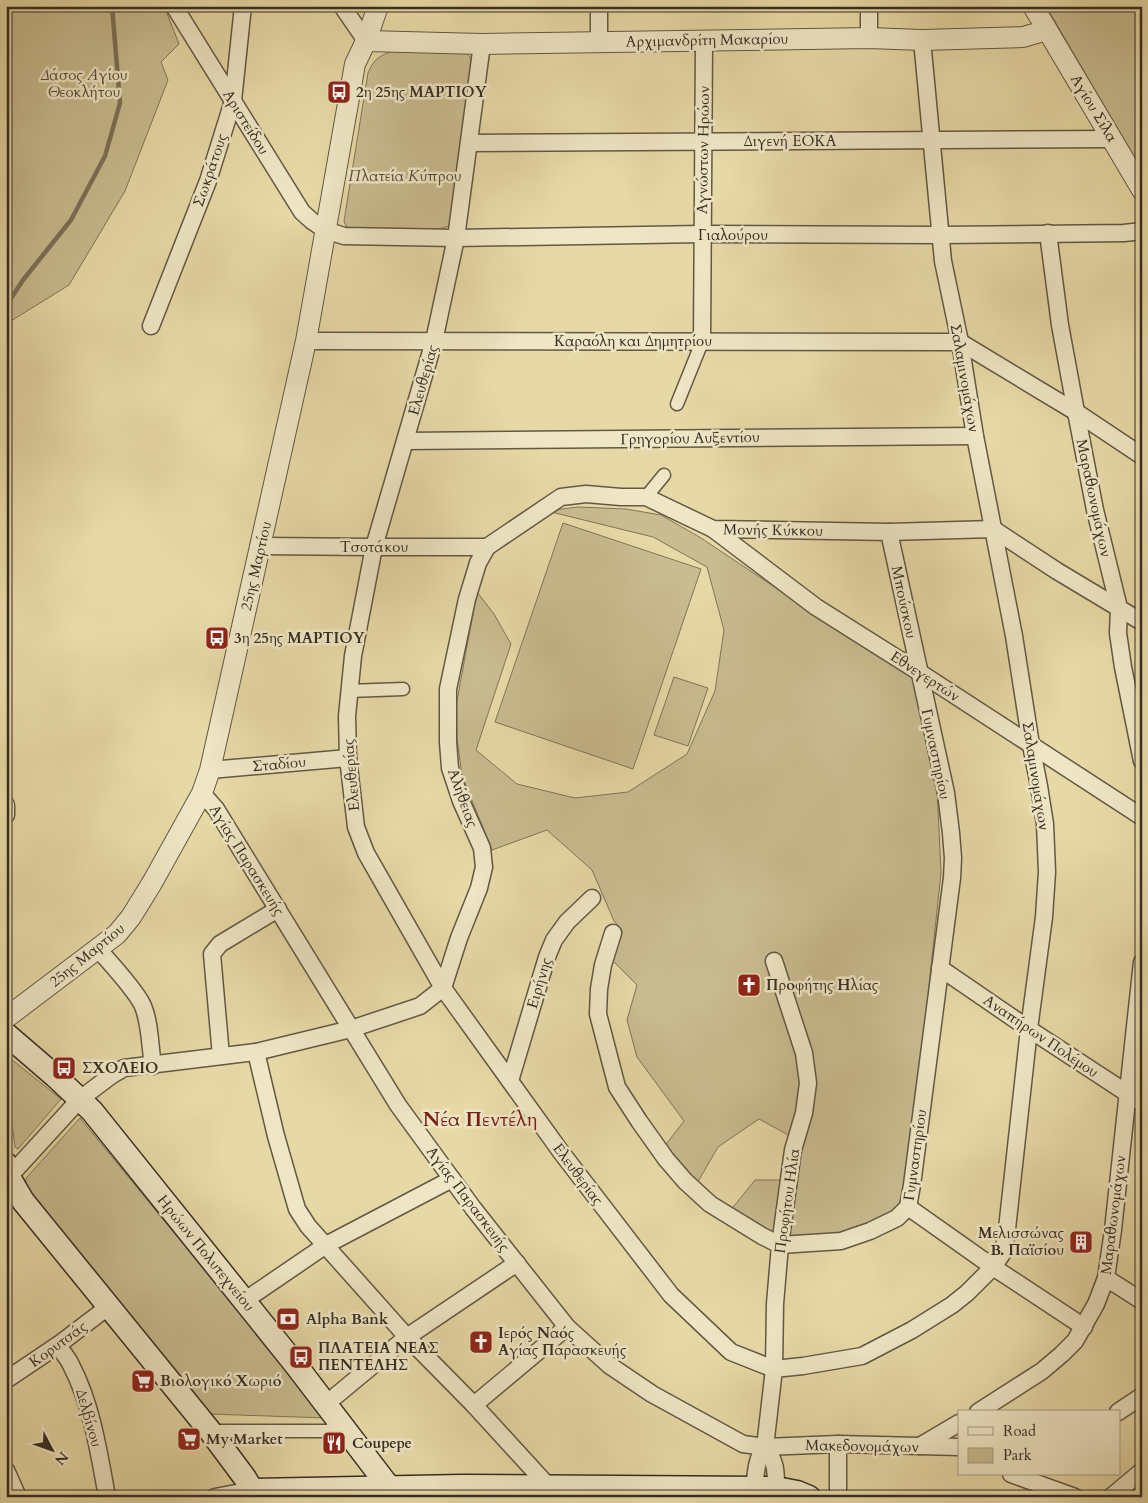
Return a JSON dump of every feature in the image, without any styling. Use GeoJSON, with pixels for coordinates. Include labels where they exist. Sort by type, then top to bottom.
{"type":"FeatureCollection","features":[{"type":"Feature","properties":{"kind":"main road","name":"Ηρώων Πολυτεχνείου"},"geometry":{"type":"LineString","coordinates":[[6,1034],[92,1111],[326,1404],[389,1487]]}},
{"type":"Feature","properties":{"kind":"main road"},"geometry":{"type":"LineString","coordinates":[[7,1174],[22,1202],[210,1431],[245,1478],[251,1494],[389,1487],[462,1491],[548,1487],[626,1492],[765,1488],[797,1492],[809,1497]]}},
{"type":"Feature","properties":{"kind":"main road"},"geometry":{"type":"LineString","coordinates":[[347,1488],[358,1475],[365,1457]]}},
{"type":"Feature","properties":{"kind":"street","name":"Αριστείδου"},"geometry":{"type":"LineString","coordinates":[[174,6],[302,212],[325,230]]}},
{"type":"Feature","properties":{"kind":"street","name":"Σωκράτους"},"geometry":{"type":"LineString","coordinates":[[151,326],[208,181],[233,101],[243,6]]}},
{"type":"Feature","properties":{"kind":"street"},"geometry":{"type":"LineString","coordinates":[[342,6],[366,41]]}},
{"type":"Feature","properties":{"kind":"street","name":"25ης Μαρτίου"},"geometry":{"type":"LineString","coordinates":[[6,1018],[117,934],[132,917],[202,793],[210,770],[306,341],[355,64],[366,41],[378,6]]}},
{"type":"Feature","properties":{"kind":"street"},"geometry":{"type":"LineString","coordinates":[[599,6],[599,41]]}},
{"type":"Feature","properties":{"kind":"street"},"geometry":{"type":"LineString","coordinates":[[869,6],[869,38]]}},
{"type":"Feature","properties":{"kind":"street","name":"Αγίου Σίλα"},"geometry":{"type":"LineString","coordinates":[[1033,6],[1142,190]]}},
{"type":"Feature","properties":{"kind":"street","name":"Αρχιμανδρίτη Μακαρίου"},"geometry":{"type":"LineString","coordinates":[[366,41],[482,44],[869,38],[922,40],[1022,37],[1045,27]]}},
{"type":"Feature","properties":{"kind":"street","name":"Σαλαμινομάχων"},"geometry":{"type":"LineString","coordinates":[[774,1369],[862,1356],[912,1330],[952,1305],[993,1267],[1002,1254],[1006,1238],[1029,1029],[1044,917],[1047,872],[1039,786],[1014,636],[943,260],[922,40]]}},
{"type":"Feature","properties":{"kind":"street","name":"Αγνώστων Ηρώων"},"geometry":{"type":"LineString","coordinates":[[677,404],[702,342],[704,41]]}},
{"type":"Feature","properties":{"kind":"street","name":"Ελευθερίας"},"geometry":{"type":"LineString","coordinates":[[482,44],[456,238],[434,341],[374,547],[353,656],[349,691],[348,758],[356,826],[366,853],[443,988],[561,1152],[672,1295],[731,1352],[774,1369]]}},
{"type":"Feature","properties":{"kind":"street","name":"Διγενή ΕΟΚΑ"},"geometry":{"type":"LineString","coordinates":[[469,143],[1112,139]]}},
{"type":"Feature","properties":{"kind":"street","name":"Γιαλούρου"},"geometry":{"type":"LineString","coordinates":[[325,230],[344,236],[456,238],[702,234],[941,235],[1142,231]]}},
{"type":"Feature","properties":{"kind":"street","name":"Μαραθωνομάχων"},"geometry":{"type":"LineString","coordinates":[[1048,233],[1060,325],[1095,510],[1119,608],[1118,633],[1123,667],[1142,761]]}},
{"type":"Feature","properties":{"kind":"street","name":"Καραόλη και Δημητρίου"},"geometry":{"type":"LineString","coordinates":[[306,341],[960,342]]}},
{"type":"Feature","properties":{"kind":"street"},"geometry":{"type":"LineString","coordinates":[[960,342],[1076,412],[1142,456]]}},
{"type":"Feature","properties":{"kind":"street","name":"Γρηγορίου Αυξεντίου"},"geometry":{"type":"LineString","coordinates":[[405,441],[975,436]]}},
{"type":"Feature","properties":{"kind":"street"},"geometry":{"type":"LineString","coordinates":[[646,497],[664,475]]}},
{"type":"Feature","properties":{"kind":"street","name":"Μονής Κύκκου"},"geometry":{"type":"LineString","coordinates":[[487,547],[561,497],[586,494],[646,497],[713,529],[889,532],[993,529]]}},
{"type":"Feature","properties":{"kind":"street","name":"Εθνεγερτών"},"geometry":{"type":"LineString","coordinates":[[713,529],[816,607],[1142,817]]}},
{"type":"Feature","properties":{"kind":"street"},"geometry":{"type":"LineString","coordinates":[[993,529],[1057,571],[1142,622]]}},
{"type":"Feature","properties":{"kind":"street","name":"Μπούσκου"},"geometry":{"type":"LineString","coordinates":[[889,532],[918,672]]}},
{"type":"Feature","properties":{"kind":"street","name":"Τσοτάκου"},"geometry":{"type":"LineString","coordinates":[[260,546],[487,547]]}},
{"type":"Feature","properties":{"kind":"street","name":"Αλήθειας"},"geometry":{"type":"LineString","coordinates":[[443,988],[479,888],[484,867],[482,848],[461,801],[450,768],[448,689],[467,599],[478,563],[487,547]]}},
{"type":"Feature","properties":{"kind":"street","name":"Γυμναστηρίου"},"geometry":{"type":"LineString","coordinates":[[780,1245],[841,1241],[855,1237],[898,1218],[908,1207],[952,878],[953,858],[946,793],[918,672]]}},
{"type":"Feature","properties":{"kind":"street"},"geometry":{"type":"LineString","coordinates":[[349,691],[403,689]]}},
{"type":"Feature","properties":{"kind":"street","name":"Σταδίου"},"geometry":{"type":"LineString","coordinates":[[210,770],[348,758]]}},
{"type":"Feature","properties":{"kind":"street","name":"Αγίας Παρασκευής"},"geometry":{"type":"LineString","coordinates":[[202,793],[216,809],[398,1105],[452,1179],[567,1327],[609,1365],[652,1394],[743,1444],[765,1447]]}},
{"type":"Feature","properties":{"kind":"street"},"geometry":{"type":"LineString","coordinates":[[6,805],[6,815]]}},
{"type":"Feature","properties":{"kind":"street","name":"Ειρήνης"},"geometry":{"type":"LineString","coordinates":[[510,1081],[547,957],[554,940],[567,922],[592,898]]}},
{"type":"Feature","properties":{"kind":"street"},"geometry":{"type":"LineString","coordinates":[[221,1056],[212,954],[220,944],[278,909]]}},
{"type":"Feature","properties":{"kind":"street"},"geometry":{"type":"LineString","coordinates":[[613,933],[599,989],[598,1014],[617,1087],[639,1122],[685,1180],[710,1204],[780,1245]]}},
{"type":"Feature","properties":{"kind":"street"},"geometry":{"type":"LineString","coordinates":[[98,949],[143,1005],[153,1066]]}},
{"type":"Feature","properties":{"kind":"street","name":"Προφήτου Ηλία"},"geometry":{"type":"LineString","coordinates":[[765,1447],[774,1369],[775,1304],[780,1245],[793,1150],[804,1113],[808,1083],[804,1053],[774,961]]}},
{"type":"Feature","properties":{"kind":"street","name":"Μαραθωνομάχων"},"geometry":{"type":"LineString","coordinates":[[981,1410],[1042,1371],[1075,1341],[1096,1304],[1106,1278],[1113,1230],[1142,962]]}},
{"type":"Feature","properties":{"kind":"street","name":"Αναπήρων Πολέμου"},"geometry":{"type":"LineString","coordinates":[[940,968],[1142,1103]]}},
{"type":"Feature","properties":{"kind":"street"},"geometry":{"type":"LineString","coordinates":[[7,1174],[80,1099],[124,1068],[153,1066],[256,1052],[351,1029],[420,1006],[443,988]]}},
{"type":"Feature","properties":{"kind":"street"},"geometry":{"type":"LineString","coordinates":[[256,1052],[276,1136],[297,1209],[308,1226],[407,1337],[474,1405],[548,1487]]}},
{"type":"Feature","properties":{"kind":"street"},"geometry":{"type":"LineString","coordinates":[[244,1301],[326,1246],[452,1179]]}},
{"type":"Feature","properties":{"kind":"street"},"geometry":{"type":"LineString","coordinates":[[908,1207],[993,1267],[1084,1327]]}},
{"type":"Feature","properties":{"kind":"street"},"geometry":{"type":"LineString","coordinates":[[326,1404],[407,1337],[517,1263]]}},
{"type":"Feature","properties":{"kind":"street"},"geometry":{"type":"LineString","coordinates":[[1106,1278],[1142,1301]]}},
{"type":"Feature","properties":{"kind":"street","name":"Κορυτσάς"},"geometry":{"type":"LineString","coordinates":[[6,1380],[58,1345],[108,1307]]}},
{"type":"Feature","properties":{"kind":"street"},"geometry":{"type":"LineString","coordinates":[[474,1405],[567,1327]]}},
{"type":"Feature","properties":{"kind":"street","name":"Δελβίνου"},"geometry":{"type":"LineString","coordinates":[[58,1345],[71,1363],[84,1396],[97,1443],[107,1497]]}},
{"type":"Feature","properties":{"kind":"street"},"geometry":{"type":"LineString","coordinates":[[1120,1411],[1142,1396]]}},
{"type":"Feature","properties":{"kind":"street"},"geometry":{"type":"LineString","coordinates":[[919,1447],[958,1424]]}},
{"type":"Feature","properties":{"kind":"street"},"geometry":{"type":"LineString","coordinates":[[210,1431],[327,1431],[341,1425]]}},
{"type":"Feature","properties":{"kind":"street"},"geometry":{"type":"LineString","coordinates":[[838,1444],[838,1497]]}},
{"type":"Feature","properties":{"kind":"street","name":"Μακεδονομάχων"},"geometry":{"type":"LineString","coordinates":[[765,1447],[838,1444],[958,1447]]}},
{"type":"Feature","properties":{"kind":"street"},"geometry":{"type":"LineString","coordinates":[[765,1447],[773,1458],[776,1469],[765,1488]]}},
{"type":"Feature","properties":{"kind":"street"},"geometry":{"type":"LineString","coordinates":[[6,1470],[18,1497]]}},
{"type":"Feature","properties":{"kind":"street"},"geometry":{"type":"LineString","coordinates":[[1112,1497],[1142,1472]]}},
{"type":"Feature","properties":{"kind":"street"},"geometry":{"type":"LineString","coordinates":[[1017,1476],[1075,1497]]}},
{"type":"Feature","properties":{"kind":"street"},"geometry":{"type":"LineString","coordinates":[[215,1497],[251,1494]]}},
{"type":"Feature","properties":{"kind":"green space","name":"Δάσος Αγίου Θεοκλήτου"},"geometry":{"type":"Polygon","coordinates":[[[6,6],[164,6],[179,44],[161,62],[168,80],[125,191],[69,285],[6,324],[6,6]]]}},
{"type":"Feature","properties":{"kind":"green space"},"geometry":{"type":"Polygon","coordinates":[[[1046,6],[1142,6],[1142,171],[1046,6]]]}},
{"type":"Feature","properties":{"kind":"green space","name":"Πλατεία Κύπρου"},"geometry":{"type":"Polygon","coordinates":[[[393,51],[461,52],[468,54],[471,59],[453,222],[449,226],[439,229],[352,229],[346,226],[344,221],[368,73],[378,59],[384,54],[393,51]]]}},
{"type":"Feature","properties":{"kind":"green space"},"geometry":{"type":"Polygon","coordinates":[[[578,507],[626,509],[661,515],[701,538],[809,610],[916,676],[937,788],[941,873],[907,1192],[896,1208],[873,1228],[788,1242],[730,1211],[755,1180],[784,1180],[792,1137],[759,1119],[718,1147],[696,1185],[664,1147],[684,1121],[637,1057],[627,1020],[637,985],[613,961],[622,930],[614,921],[592,870],[547,830],[492,850],[462,776],[457,738],[456,706],[477,592],[494,614],[511,644],[476,750],[517,784],[575,798],[628,792],[687,754],[715,691],[724,630],[707,567],[653,537],[547,511],[578,507]]]}},
{"type":"Feature","properties":{"kind":"green space"},"geometry":{"type":"Polygon","coordinates":[[[563,523],[701,569],[633,769],[495,722],[563,523]]]}},
{"type":"Feature","properties":{"kind":"green space"},"geometry":{"type":"Polygon","coordinates":[[[674,677],[708,688],[688,746],[654,735],[674,677]]]}},
{"type":"Feature","properties":{"kind":"green space"},"geometry":{"type":"Polygon","coordinates":[[[6,1055],[61,1099],[18,1149],[15,1147],[6,1076],[6,1055]]]}},
{"type":"Feature","properties":{"kind":"green space"},"geometry":{"type":"Polygon","coordinates":[[[80,1118],[326,1418],[209,1414],[21,1189],[27,1177],[80,1118]]]}},
{"type":"Feature","properties":{"kind":"waterway"},"geometry":{"type":"LineString","coordinates":[[6,306],[23,280],[71,220],[105,156],[120,103],[112,6]]}},
{"type":"Feature","properties":{"kind":"place","name":"2η 25ης ΜΑΡΤΙΟΥ"},"geometry":{"type":"Point","coordinates":[339,92]}},
{"type":"Feature","properties":{"kind":"place","name":"3η 25ης ΜΑΡΤΙΟΥ"},"geometry":{"type":"Point","coordinates":[217,638]}},
{"type":"Feature","properties":{"kind":"place","name":"Προφήτης Ηλίας"},"geometry":{"type":"Point","coordinates":[749,985]}},
{"type":"Feature","properties":{"kind":"place","name":"ΣΧΟΛΕΙΟ"},"geometry":{"type":"Point","coordinates":[64,1068]}},
{"type":"Feature","properties":{"kind":"place","name":"Μελισσώνας B. Παϊσίου"},"geometry":{"type":"Point","coordinates":[1081,1242]}},
{"type":"Feature","properties":{"kind":"place","name":"Alpha Bank"},"geometry":{"type":"Point","coordinates":[288,1319]}},
{"type":"Feature","properties":{"kind":"place","name":"Ιερός Ναός Αγίας Παρασκευής"},"geometry":{"type":"Point","coordinates":[481,1342]}},
{"type":"Feature","properties":{"kind":"place","name":"ΠΛΑΤΕΙΑ ΝΕΑΣ ΠΕΝΤΕΛΗΣ"},"geometry":{"type":"Point","coordinates":[301,1357]}},
{"type":"Feature","properties":{"kind":"place","name":"Βιολογικό Χωριό"},"geometry":{"type":"Point","coordinates":[143,1381]}},
{"type":"Feature","properties":{"kind":"place","name":"My Market"},"geometry":{"type":"Point","coordinates":[189,1439]}},
{"type":"Feature","properties":{"kind":"place","name":"Coupepe"},"geometry":{"type":"Point","coordinates":[334,1443]}},
{"type":"Feature","properties":{"kind":"district","name":"Νέα Πεντέλη"},"geometry":{"type":"Point","coordinates":[480,1119]}}]}
